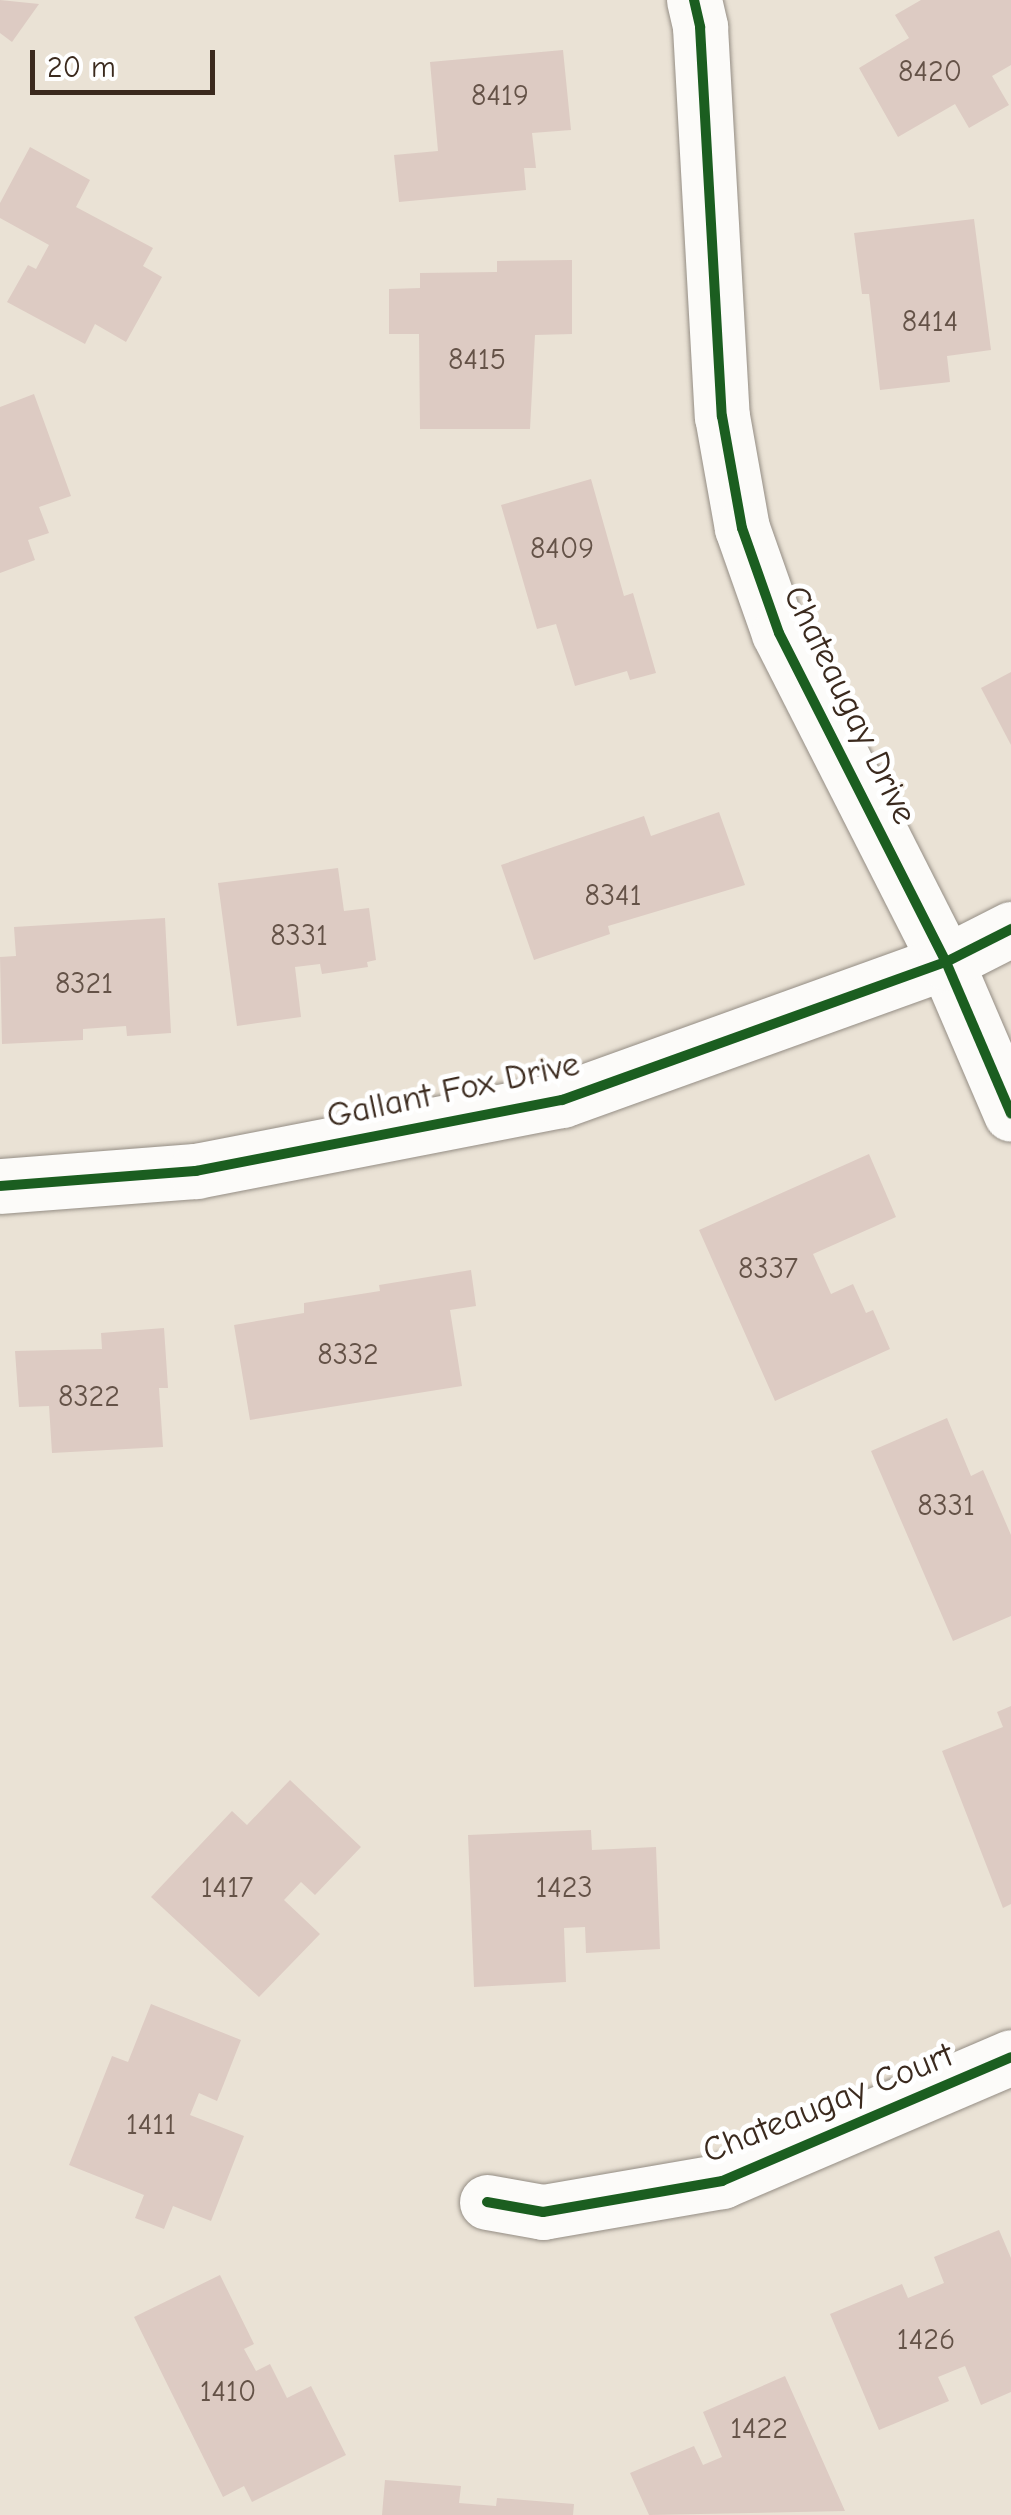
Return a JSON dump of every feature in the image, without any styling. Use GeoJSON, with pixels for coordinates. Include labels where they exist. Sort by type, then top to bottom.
{"type":"FeatureCollection","features":[{"type":"Feature","properties":{"kind":"street","name":"Chateaugay Drive"},"geometry":{"type":"LineString","coordinates":[[694,0],[700,27],[722,416],[742,528],[779,633],[946,962],[1011,1114]]}},
{"type":"Feature","properties":{"kind":"street","name":"Gallant Fox Drive"},"geometry":{"type":"LineString","coordinates":[[0,1186],[196,1170],[562,1100],[946,962],[1011,929]]}},
{"type":"Feature","properties":{"kind":"street","name":"Chateaugay Court"},"geometry":{"type":"LineString","coordinates":[[487,2202],[542,2212],[722,2181],[1011,2057]]}},
{"type":"Feature","properties":{"kind":"building"},"geometry":{"type":"Polygon","coordinates":[[[0,0],[39,4],[12,42],[0,33],[0,0]]]}},
{"type":"Feature","properties":{"kind":"building"},"geometry":{"type":"Polygon","coordinates":[[[921,0],[1011,0],[1011,65],[992,76],[1009,105],[969,128],[955,104],[898,137],[859,68],[909,38],[895,15],[921,0]]]}},
{"type":"Feature","properties":{"kind":"building"},"geometry":{"type":"Polygon","coordinates":[[[563,50],[571,130],[532,133],[536,168],[524,168],[526,190],[399,202],[394,155],[438,151],[430,62],[563,50]]]}},
{"type":"Feature","properties":{"kind":"building"},"geometry":{"type":"Polygon","coordinates":[[[30,147],[90,180],[76,207],[153,248],[143,266],[162,277],[126,342],[95,324],[85,344],[7,302],[28,265],[36,269],[49,245],[0,218],[0,203],[30,147]]]}},
{"type":"Feature","properties":{"kind":"building"},"geometry":{"type":"Polygon","coordinates":[[[974,219],[991,350],[947,356],[950,382],[880,390],[869,294],[862,294],[854,233],[974,219]]]}},
{"type":"Feature","properties":{"kind":"building"},"geometry":{"type":"Polygon","coordinates":[[[572,260],[572,334],[535,335],[530,429],[420,429],[419,334],[389,334],[389,289],[420,288],[420,273],[497,272],[497,261],[572,260]]]}},
{"type":"Feature","properties":{"kind":"building"},"geometry":{"type":"Polygon","coordinates":[[[34,394],[71,496],[39,507],[49,533],[28,540],[35,560],[0,573],[0,407],[34,394]]]}},
{"type":"Feature","properties":{"kind":"building"},"geometry":{"type":"Polygon","coordinates":[[[591,479],[624,596],[633,593],[656,673],[630,680],[627,671],[575,686],[556,624],[537,629],[501,505],[591,479]]]}},
{"type":"Feature","properties":{"kind":"building"},"geometry":{"type":"Polygon","coordinates":[[[1011,672],[1011,745],[981,688],[1011,672]]]}},
{"type":"Feature","properties":{"kind":"building"},"geometry":{"type":"Polygon","coordinates":[[[719,812],[745,885],[608,926],[610,934],[534,960],[501,865],[644,816],[651,836],[719,812]]]}},
{"type":"Feature","properties":{"kind":"building"},"geometry":{"type":"Polygon","coordinates":[[[338,868],[344,911],[369,908],[376,960],[367,962],[368,967],[322,974],[320,964],[295,967],[301,1017],[237,1026],[218,883],[338,868]]]}},
{"type":"Feature","properties":{"kind":"building"},"geometry":{"type":"Polygon","coordinates":[[[165,918],[171,1033],[127,1036],[126,1026],[83,1029],[83,1040],[2,1044],[0,957],[16,956],[14,927],[165,918]]]}},
{"type":"Feature","properties":{"kind":"building"},"geometry":{"type":"Polygon","coordinates":[[[869,1154],[896,1217],[813,1254],[831,1294],[853,1284],[866,1313],[873,1310],[890,1349],[775,1401],[699,1230],[869,1154]]]}},
{"type":"Feature","properties":{"kind":"building"},"geometry":{"type":"Polygon","coordinates":[[[471,1270],[476,1306],[450,1310],[462,1386],[250,1420],[234,1325],[304,1313],[304,1303],[380,1291],[379,1285],[471,1270]]]}},
{"type":"Feature","properties":{"kind":"building"},"geometry":{"type":"Polygon","coordinates":[[[164,1328],[168,1388],[159,1388],[163,1447],[52,1453],[49,1406],[19,1407],[15,1351],[102,1349],[101,1333],[164,1328]]]}},
{"type":"Feature","properties":{"kind":"building"},"geometry":{"type":"Polygon","coordinates":[[[947,1418],[971,1476],[983,1470],[1011,1535],[1011,1616],[953,1641],[871,1451],[947,1418]]]}},
{"type":"Feature","properties":{"kind":"building"},"geometry":{"type":"Polygon","coordinates":[[[1011,1706],[1011,1904],[1003,1908],[942,1751],[1003,1727],[997,1712],[1011,1706]]]}},
{"type":"Feature","properties":{"kind":"building"},"geometry":{"type":"Polygon","coordinates":[[[290,1780],[361,1847],[315,1895],[301,1882],[284,1900],[320,1934],[259,1997],[151,1897],[232,1811],[247,1825],[290,1780]]]}},
{"type":"Feature","properties":{"kind":"building"},"geometry":{"type":"Polygon","coordinates":[[[591,1830],[592,1850],[656,1847],[660,1949],[586,1953],[585,1927],[564,1928],[566,1982],[474,1987],[468,1835],[591,1830]]]}},
{"type":"Feature","properties":{"kind":"building"},"geometry":{"type":"Polygon","coordinates":[[[151,2004],[241,2040],[217,2101],[199,2093],[190,2115],[244,2136],[211,2221],[173,2206],[164,2229],[135,2218],[144,2195],[69,2165],[112,2056],[128,2062],[151,2004]]]}},
{"type":"Feature","properties":{"kind":"building"},"geometry":{"type":"Polygon","coordinates":[[[999,2230],[1011,2258],[1011,2392],[981,2405],[965,2366],[938,2377],[949,2401],[879,2430],[830,2314],[902,2284],[908,2298],[944,2283],[934,2257],[999,2230]]]}},
{"type":"Feature","properties":{"kind":"building"},"geometry":{"type":"Polygon","coordinates":[[[220,2275],[254,2344],[244,2349],[256,2371],[270,2364],[287,2398],[311,2386],[346,2455],[252,2502],[244,2486],[223,2497],[134,2317],[220,2275]]]}},
{"type":"Feature","properties":{"kind":"building"},"geometry":{"type":"Polygon","coordinates":[[[785,2376],[845,2511],[649,2515],[630,2473],[694,2446],[703,2465],[722,2457],[703,2412],[785,2376]]]}},
{"type":"Feature","properties":{"kind":"building"},"geometry":{"type":"Polygon","coordinates":[[[385,2480],[461,2486],[459,2503],[496,2506],[497,2498],[574,2504],[573,2515],[382,2515],[385,2480]]]}},
{"type":"Feature","properties":{"kind":"cycle path"},"geometry":{"type":"LineString","coordinates":[[694,0],[700,27],[722,416],[742,528],[779,633],[946,962],[1011,1114]]}},
{"type":"Feature","properties":{"kind":"cycle path"},"geometry":{"type":"LineString","coordinates":[[0,1186],[196,1171],[562,1100],[946,962],[1011,929]]}},
{"type":"Feature","properties":{"kind":"cycle path"},"geometry":{"type":"LineString","coordinates":[[487,2202],[543,2212],[722,2181],[1011,2057]]}}]}
